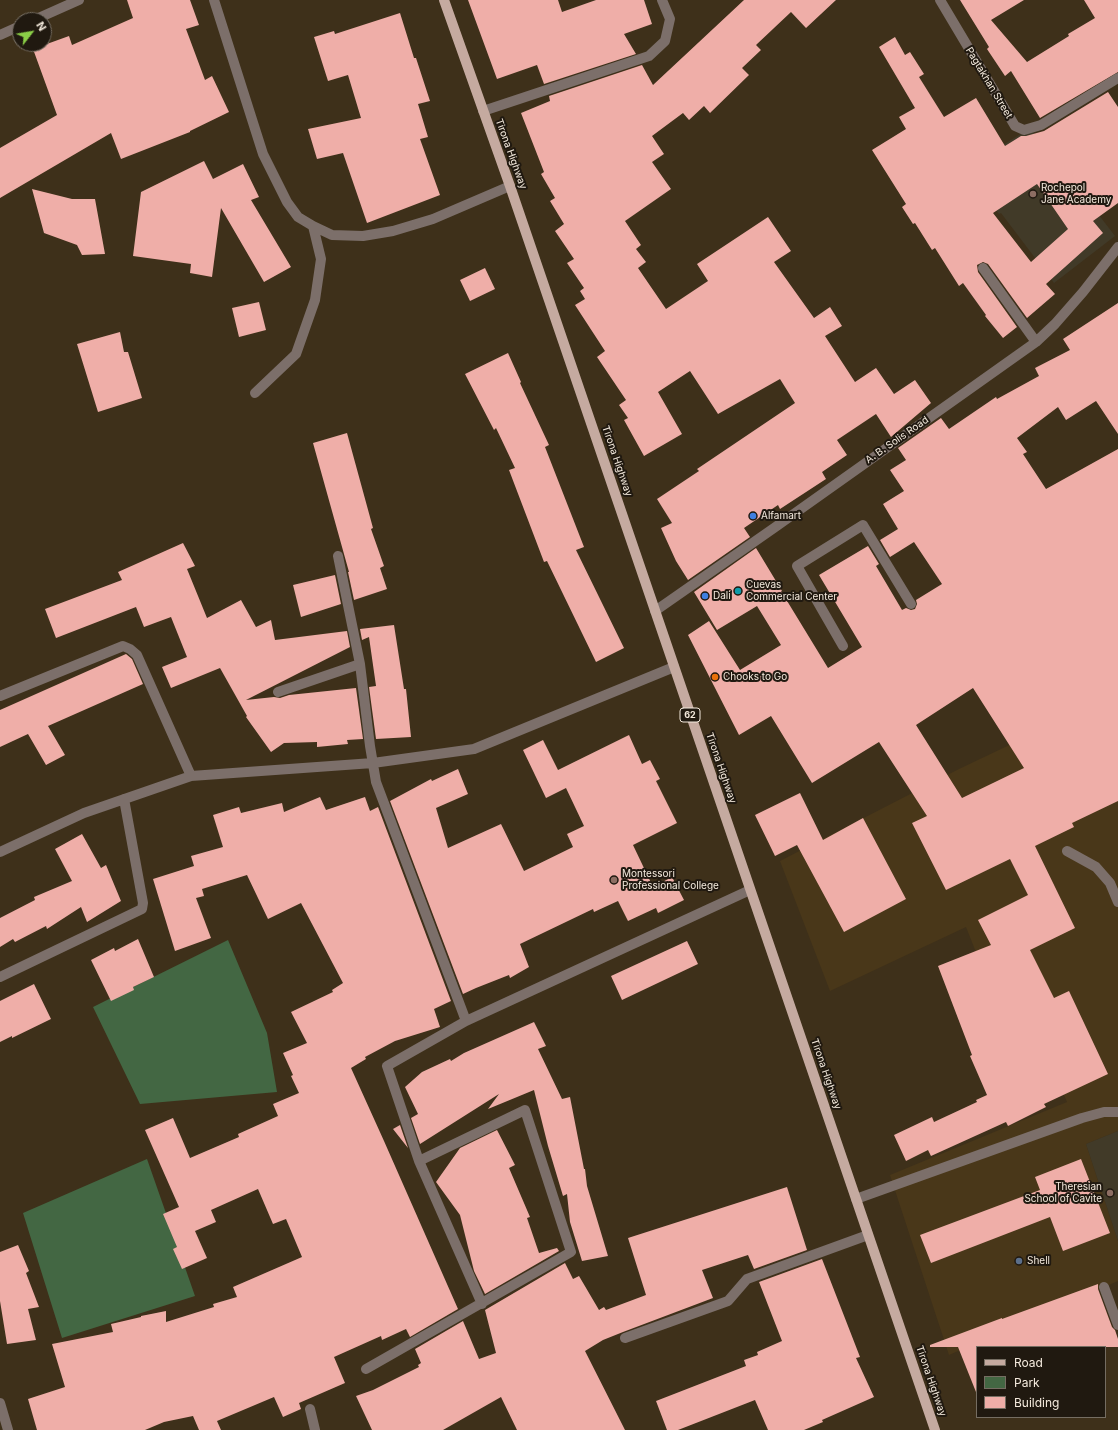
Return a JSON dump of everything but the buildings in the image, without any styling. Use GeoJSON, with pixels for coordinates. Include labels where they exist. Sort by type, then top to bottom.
{"type":"FeatureCollection","features":[{"type":"Feature","properties":{"kind":"main road","name":"Tirona Highway"},"geometry":{"type":"LineString","coordinates":[[444,0],[510,186],[935,1430]]}},
{"type":"Feature","properties":{"kind":"street"},"geometry":{"type":"LineString","coordinates":[[52,12],[79,0]]}},
{"type":"Feature","properties":{"kind":"street"},"geometry":{"type":"LineString","coordinates":[[214,0],[263,154],[287,202],[298,216],[313,226],[332,235],[363,236],[393,231],[433,218],[510,186]]}},
{"type":"Feature","properties":{"kind":"street"},"geometry":{"type":"LineString","coordinates":[[483,111],[649,56],[665,41],[670,19],[662,0]]}},
{"type":"Feature","properties":{"kind":"street","name":"Pagtakhan Street"},"geometry":{"type":"LineString","coordinates":[[940,0],[1015,126],[1024,130],[1041,125],[1118,78]]}},
{"type":"Feature","properties":{"kind":"street"},"geometry":{"type":"LineString","coordinates":[[0,35],[12,30]]}},
{"type":"Feature","properties":{"kind":"street"},"geometry":{"type":"LineString","coordinates":[[255,393],[296,354],[315,300],[321,259],[313,226]]}},
{"type":"Feature","properties":{"kind":"street","name":"A. B. Solis Road"},"geometry":{"type":"LineString","coordinates":[[655,611],[1036,342],[1055,324],[1083,292],[1118,247]]}},
{"type":"Feature","properties":{"kind":"street"},"geometry":{"type":"LineString","coordinates":[[983,268],[1036,342]]}},
{"type":"Feature","properties":{"kind":"street"},"geometry":{"type":"LineString","coordinates":[[843,646],[797,566],[863,525],[911,604]]}},
{"type":"Feature","properties":{"kind":"street"},"geometry":{"type":"LineString","coordinates":[[338,556],[360,664],[372,763],[376,782],[466,1021]]}},
{"type":"Feature","properties":{"kind":"street"},"geometry":{"type":"LineString","coordinates":[[0,696],[123,646],[130,649],[137,655],[191,776]]}},
{"type":"Feature","properties":{"kind":"street"},"geometry":{"type":"LineString","coordinates":[[278,692],[360,664]]}},
{"type":"Feature","properties":{"kind":"street"},"geometry":{"type":"LineString","coordinates":[[0,852],[84,813],[191,776],[372,763],[474,749],[674,667]]}},
{"type":"Feature","properties":{"kind":"street"},"geometry":{"type":"LineString","coordinates":[[0,977],[142,908],[143,903],[124,799]]}},
{"type":"Feature","properties":{"kind":"street"},"geometry":{"type":"LineString","coordinates":[[1067,851],[1096,867],[1110,883],[1118,902]]}},
{"type":"Feature","properties":{"kind":"street"},"geometry":{"type":"LineString","coordinates":[[482,1304],[419,1161],[387,1066],[466,1021],[750,890]]}},
{"type":"Feature","properties":{"kind":"street"},"geometry":{"type":"LineString","coordinates":[[366,1369],[572,1252],[526,1110],[419,1161]]}},
{"type":"Feature","properties":{"kind":"street"},"geometry":{"type":"LineString","coordinates":[[856,1199],[1082,1118],[1104,1112],[1118,1112]]}},
{"type":"Feature","properties":{"kind":"street"},"geometry":{"type":"LineString","coordinates":[[625,1338],[728,1301],[747,1279],[868,1235]]}},
{"type":"Feature","properties":{"kind":"street"},"geometry":{"type":"LineString","coordinates":[[1104,1287],[1118,1325]]}},
{"type":"Feature","properties":{"kind":"street"},"geometry":{"type":"LineString","coordinates":[[0,1403],[8,1430]]}},
{"type":"Feature","properties":{"kind":"street"},"geometry":{"type":"LineString","coordinates":[[310,1409],[315,1430]]}},
{"type":"Feature","properties":{"kind":"shaded area","name":"Rochepol Jane Academy"},"geometry":{"type":"Polygon","coordinates":[[[1030,128],[1115,236],[1054,283],[1001,213],[999,214],[965,169],[1030,128]]]}},
{"type":"Feature","properties":{"kind":"shaded area"},"geometry":{"type":"Polygon","coordinates":[[[1118,686],[1118,1131],[1086,1144],[1118,1241],[1118,1281],[949,1355],[890,1175],[1067,1102],[1036,1029],[1010,1038],[966,927],[830,991],[780,861],[959,769],[1062,720],[1118,686]]]}},
{"type":"Feature","properties":{"kind":"shaded area","name":"Theresian School of Cavite"},"geometry":{"type":"Polygon","coordinates":[[[1118,1131],[1118,1241],[1086,1144],[1118,1131]]]}},
{"type":"Feature","properties":{"kind":"green space"},"geometry":{"type":"Polygon","coordinates":[[[228,940],[267,1033],[277,1092],[140,1104],[93,1007],[228,940]]]}},
{"type":"Feature","properties":{"kind":"green space"},"geometry":{"type":"Polygon","coordinates":[[[147,1159],[195,1296],[62,1338],[23,1213],[147,1159]]]}},
{"type":"Feature","properties":{"kind":"place","name":"Rochepol Jane Academy"},"geometry":{"type":"Point","coordinates":[1033,194]}},
{"type":"Feature","properties":{"kind":"place","name":"Alfamart"},"geometry":{"type":"Point","coordinates":[753,516]}},
{"type":"Feature","properties":{"kind":"place","name":"Cuevas Commercial Center"},"geometry":{"type":"Point","coordinates":[738,591]}},
{"type":"Feature","properties":{"kind":"place","name":"Dali"},"geometry":{"type":"Point","coordinates":[705,596]}},
{"type":"Feature","properties":{"kind":"place","name":"Chooks to Go"},"geometry":{"type":"Point","coordinates":[715,677]}},
{"type":"Feature","properties":{"kind":"place","name":"Montessori Professional College"},"geometry":{"type":"Point","coordinates":[614,880]}},
{"type":"Feature","properties":{"kind":"place","name":"Theresian School of Cavite"},"geometry":{"type":"Point","coordinates":[1110,1193]}},
{"type":"Feature","properties":{"kind":"place","name":"Shell"},"geometry":{"type":"Point","coordinates":[1019,1261]}}]}
